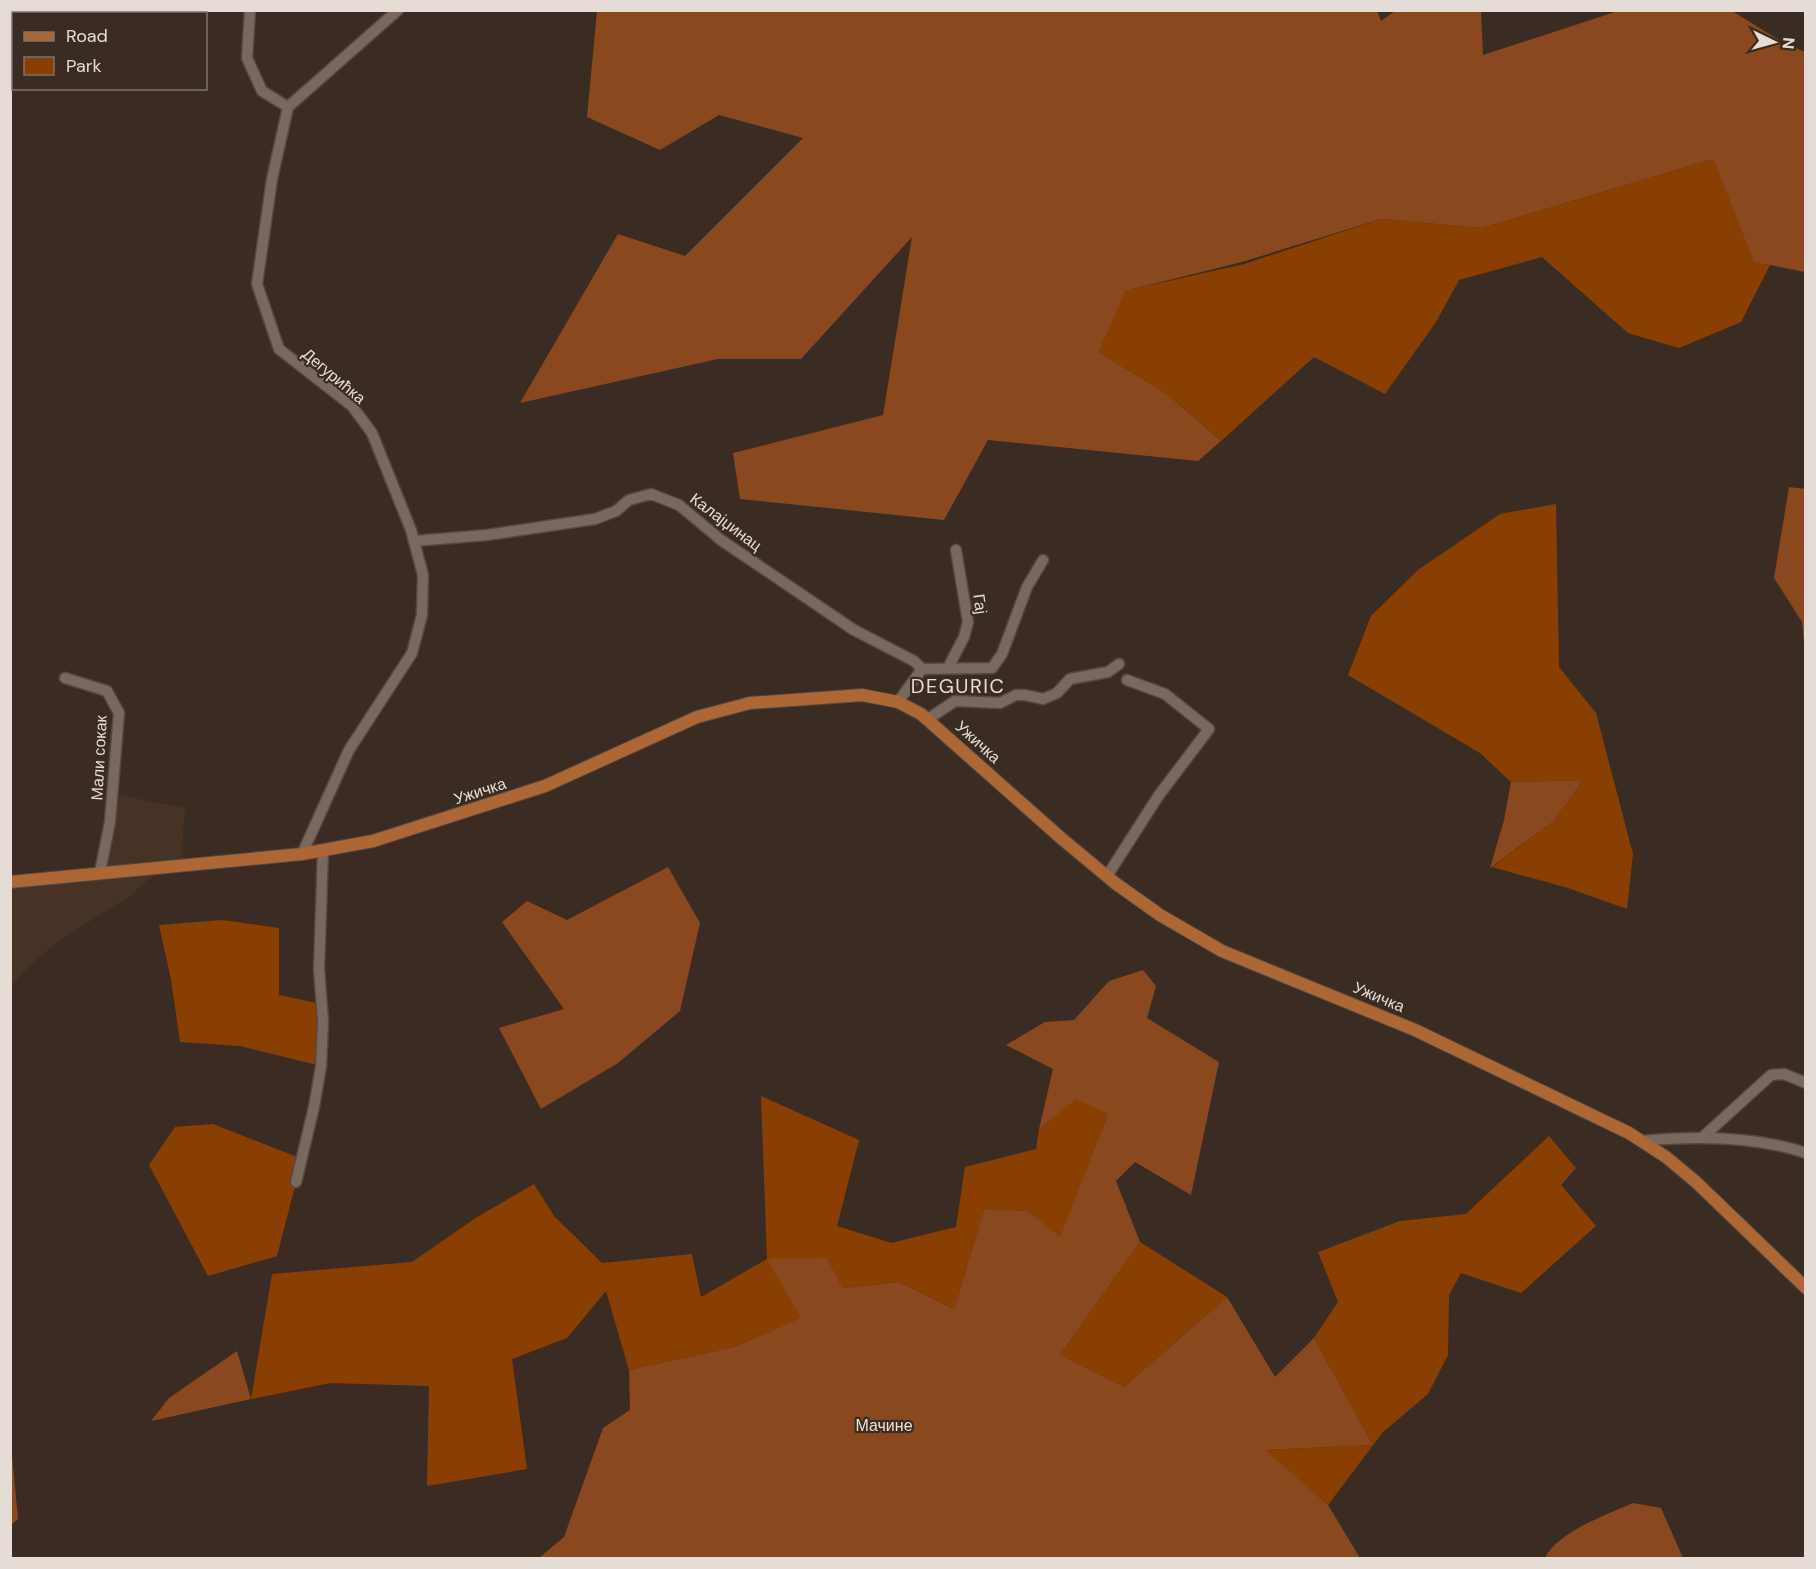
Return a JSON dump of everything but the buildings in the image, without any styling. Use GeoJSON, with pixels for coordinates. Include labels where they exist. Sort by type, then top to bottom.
{"type":"FeatureCollection","features":[{"type":"Feature","properties":{"kind":"main road","name":"Ужичка"},"geometry":{"type":"LineString","coordinates":[[10,882],[323,851],[386,837],[520,795],[566,778],[685,722],[725,708],[765,700],[847,694],[898,702],[928,719],[1107,876],[1160,915],[1222,951],[1415,1030],[1584,1110],[1641,1141],[1696,1182],[1806,1288]]}},
{"type":"Feature","properties":{"kind":"street"},"geometry":{"type":"LineString","coordinates":[[250,10],[246,58],[262,91],[288,107],[398,10]]}},
{"type":"Feature","properties":{"kind":"street","name":"Дегурићка"},"geometry":{"type":"LineString","coordinates":[[288,107],[272,179],[257,284],[279,349],[352,406],[372,433],[414,541],[423,575],[422,615],[412,653],[349,750],[302,854]]}},
{"type":"Feature","properties":{"kind":"street","name":"Калајџинац"},"geometry":{"type":"LineString","coordinates":[[414,541],[487,535],[595,519],[616,511],[629,500],[651,494],[679,505],[721,540],[854,630],[892,648],[914,661],[922,669]]}},
{"type":"Feature","properties":{"kind":"street","name":"Гај"},"geometry":{"type":"LineString","coordinates":[[948,668],[964,637],[968,622],[956,550]]}},
{"type":"Feature","properties":{"kind":"street"},"geometry":{"type":"LineString","coordinates":[[898,702],[922,669],[934,671],[948,668],[992,668],[1002,654],[1027,587],[1043,560]]}},
{"type":"Feature","properties":{"kind":"street"},"geometry":{"type":"LineString","coordinates":[[928,719],[955,701],[1000,703],[1024,695],[1043,699],[1057,693],[1070,679],[1108,672],[1119,664]]}},
{"type":"Feature","properties":{"kind":"street","name":"Мали сокак"},"geometry":{"type":"LineString","coordinates":[[65,678],[106,691],[119,713],[110,822],[100,872]]}},
{"type":"Feature","properties":{"kind":"street"},"geometry":{"type":"LineString","coordinates":[[1107,876],[1159,795],[1209,729],[1165,694],[1127,680]]}},
{"type":"Feature","properties":{"kind":"street"},"geometry":{"type":"LineString","coordinates":[[296,1182],[321,1066],[323,1021],[319,969],[323,851]]}},
{"type":"Feature","properties":{"kind":"street"},"geometry":{"type":"LineString","coordinates":[[1704,1136],[1771,1075],[1785,1074],[1806,1083]]}},
{"type":"Feature","properties":{"kind":"street"},"geometry":{"type":"LineString","coordinates":[[1641,1141],[1704,1136],[1783,1145],[1806,1153]]}},
{"type":"Feature","properties":{"kind":"shaded area"},"geometry":{"type":"Polygon","coordinates":[[[112,794],[185,808],[181,865],[161,867],[130,896],[60,940],[31,964],[11,986],[11,882],[100,872],[112,794]]]}},
{"type":"Feature","properties":{"kind":"green space"},"geometry":{"type":"Polygon","coordinates":[[[1621,10],[1732,11],[1784,43],[1805,52],[1805,272],[1754,262],[1713,159],[1482,228],[1381,219],[1242,262],[1125,291],[1099,352],[1167,394],[1221,441],[1198,461],[988,440],[944,520],[740,499],[733,453],[883,415],[912,237],[801,359],[718,359],[520,403],[618,234],[685,256],[803,138],[719,115],[660,150],[587,117],[597,11],[1377,11],[1381,21],[1395,11],[1481,11],[1483,55],[1621,10]]]}},
{"type":"Feature","properties":{"kind":"green space"},"geometry":{"type":"Polygon","coordinates":[[[1713,159],[1754,261],[1770,265],[1741,322],[1679,348],[1628,333],[1542,257],[1459,280],[1436,322],[1385,394],[1314,357],[1221,441],[1167,394],[1099,352],[1124,291],[1244,264],[1381,219],[1482,228],[1713,159]]]}},
{"type":"Feature","properties":{"kind":"green space"},"geometry":{"type":"Polygon","coordinates":[[[1789,487],[1805,489],[1805,654],[1802,622],[1774,578],[1789,487]]]}},
{"type":"Feature","properties":{"kind":"green space"},"geometry":{"type":"Polygon","coordinates":[[[1556,504],[1559,667],[1596,713],[1633,854],[1627,909],[1568,888],[1492,867],[1554,821],[1583,780],[1511,782],[1480,753],[1348,675],[1371,616],[1418,570],[1500,514],[1556,504]]]}},
{"type":"Feature","properties":{"kind":"green space"},"geometry":{"type":"Polygon","coordinates":[[[1583,780],[1554,821],[1490,868],[1504,820],[1511,782],[1583,780]]]}},
{"type":"Feature","properties":{"kind":"green space"},"geometry":{"type":"Polygon","coordinates":[[[668,867],[700,923],[680,1011],[618,1063],[541,1109],[499,1028],[564,1009],[502,922],[527,901],[567,920],[668,867]]]}},
{"type":"Feature","properties":{"kind":"green space"},"geometry":{"type":"Polygon","coordinates":[[[222,920],[279,928],[279,995],[322,1004],[321,1066],[240,1046],[180,1042],[171,979],[159,925],[222,920]]]}},
{"type":"Feature","properties":{"kind":"green space","name":"Мачине"},"geometry":{"type":"Polygon","coordinates":[[[1143,970],[1156,986],[1147,1018],[1219,1062],[1191,1195],[1135,1162],[1116,1181],[1140,1242],[1060,1355],[1124,1387],[1227,1297],[1275,1377],[1314,1338],[1373,1445],[1265,1450],[1328,1505],[1360,1558],[539,1558],[564,1537],[603,1428],[630,1410],[629,1370],[734,1347],[801,1318],[767,1259],[827,1258],[842,1288],[899,1282],[954,1309],[984,1209],[1028,1211],[1060,1237],[1108,1114],[1076,1099],[1039,1129],[1053,1069],[1006,1045],[1045,1022],[1074,1020],[1109,981],[1143,970]]]}},
{"type":"Feature","properties":{"kind":"green space"},"geometry":{"type":"Polygon","coordinates":[[[761,1096],[859,1140],[837,1226],[891,1243],[956,1227],[965,1167],[1036,1149],[1039,1129],[1076,1098],[1108,1114],[1060,1238],[1028,1211],[984,1209],[954,1309],[899,1282],[842,1288],[768,1259],[802,1318],[734,1347],[629,1370],[606,1291],[567,1338],[512,1359],[527,1469],[427,1486],[429,1386],[330,1383],[251,1399],[272,1274],[412,1262],[477,1217],[534,1184],[554,1216],[602,1263],[692,1254],[701,1297],[767,1259],[761,1096]]]}},
{"type":"Feature","properties":{"kind":"green space"},"geometry":{"type":"Polygon","coordinates":[[[213,1124],[302,1159],[277,1256],[208,1276],[149,1165],[175,1127],[213,1124]]]}},
{"type":"Feature","properties":{"kind":"green space"},"geometry":{"type":"Polygon","coordinates":[[[1549,1136],[1576,1168],[1561,1185],[1596,1226],[1521,1293],[1461,1273],[1449,1295],[1448,1355],[1428,1394],[1383,1432],[1328,1505],[1264,1450],[1373,1445],[1314,1338],[1338,1302],[1318,1252],[1400,1221],[1466,1214],[1549,1136]]]}},
{"type":"Feature","properties":{"kind":"green space"},"geometry":{"type":"Polygon","coordinates":[[[1140,1242],[1227,1297],[1124,1387],[1060,1355],[1140,1242]]]}},
{"type":"Feature","properties":{"kind":"green space"},"geometry":{"type":"Polygon","coordinates":[[[237,1351],[251,1399],[151,1421],[169,1398],[237,1351]]]}},
{"type":"Feature","properties":{"kind":"green space"},"geometry":{"type":"Polygon","coordinates":[[[11,1445],[18,1519],[10,1525],[11,1445]]]}},
{"type":"Feature","properties":{"kind":"green space"},"geometry":{"type":"Polygon","coordinates":[[[1633,1503],[1661,1508],[1683,1558],[1545,1558],[1560,1540],[1572,1532],[1597,1518],[1633,1503]]]}},
{"type":"Feature","properties":{"kind":"district","name":"DEGURIC"},"geometry":{"type":"Point","coordinates":[958,686]}}]}
